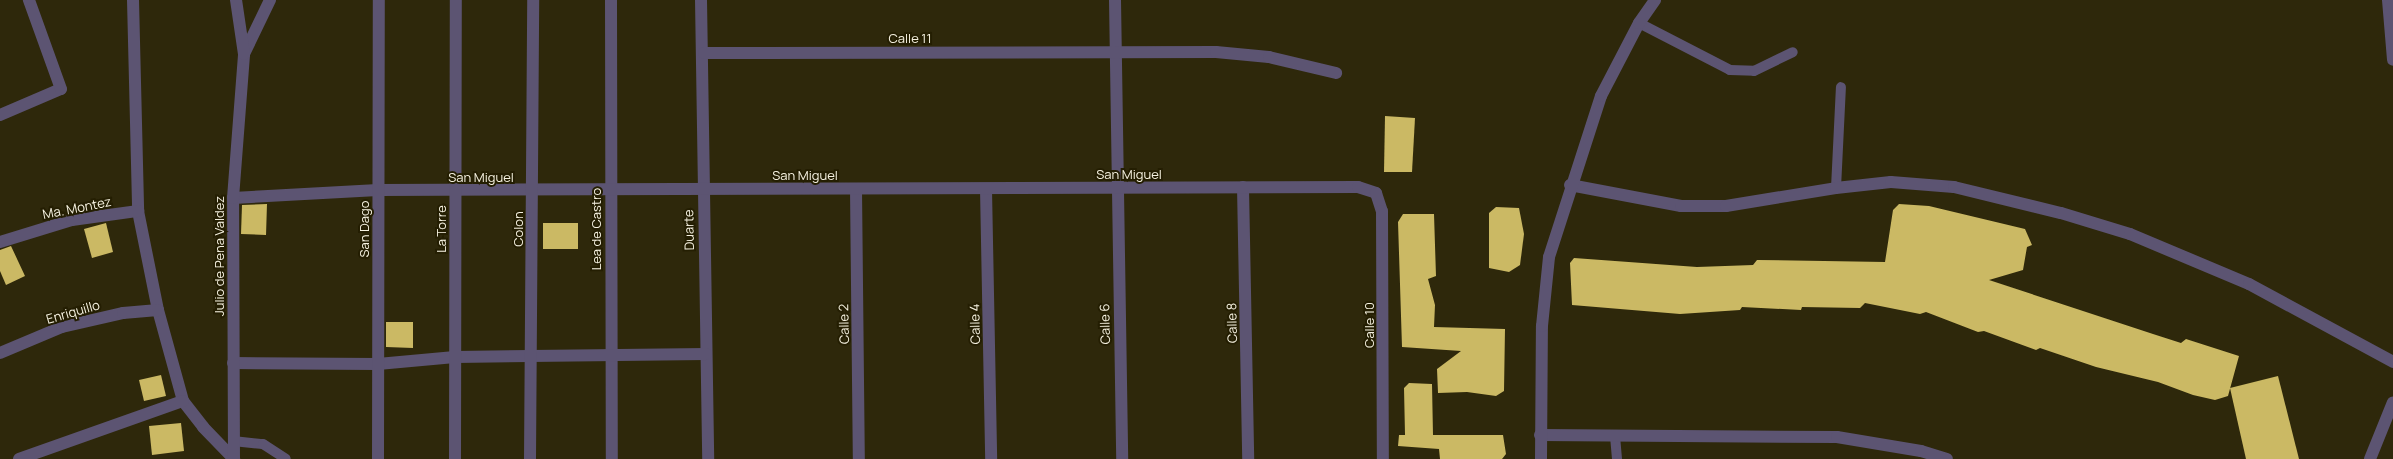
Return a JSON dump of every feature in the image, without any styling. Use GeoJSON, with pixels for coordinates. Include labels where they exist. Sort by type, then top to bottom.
{"type":"FeatureCollection","features":[{"type":"Feature","properties":{"kind":"street"},"geometry":{"type":"LineString","coordinates":[[0,115],[61,89],[61,83],[29,0]]}},
{"type":"Feature","properties":{"kind":"street"},"geometry":{"type":"LineString","coordinates":[[133,0],[138,211],[158,310],[183,401],[203,427],[234,459]]}},
{"type":"Feature","properties":{"kind":"street","name":"Julio de Pena Valdez"},"geometry":{"type":"LineString","coordinates":[[234,459],[233,198],[244,54],[236,0]]}},
{"type":"Feature","properties":{"kind":"street","name":"Julio de Pena Valdez"},"geometry":{"type":"LineString","coordinates":[[244,54],[270,0]]}},
{"type":"Feature","properties":{"kind":"street","name":"San Dago"},"geometry":{"type":"LineString","coordinates":[[378,459],[379,0]]}},
{"type":"Feature","properties":{"kind":"street","name":"La Torre"},"geometry":{"type":"LineString","coordinates":[[455,459],[456,0]]}},
{"type":"Feature","properties":{"kind":"street","name":"Colon"},"geometry":{"type":"LineString","coordinates":[[530,459],[533,0]]}},
{"type":"Feature","properties":{"kind":"street","name":"Lea de Castro"},"geometry":{"type":"LineString","coordinates":[[611,0],[610,355],[612,459]]}},
{"type":"Feature","properties":{"kind":"street","name":"Duarte"},"geometry":{"type":"LineString","coordinates":[[701,0],[704,53],[702,190],[708,459]]}},
{"type":"Feature","properties":{"kind":"street","name":"Calle 6"},"geometry":{"type":"LineString","coordinates":[[1115,0],[1116,188],[1122,459]]}},
{"type":"Feature","properties":{"kind":"street"},"geometry":{"type":"LineString","coordinates":[[1541,459],[1542,326],[1549,257],[1570,185],[1600,96],[1639,23],[1655,0]]}},
{"type":"Feature","properties":{"kind":"street"},"geometry":{"type":"LineString","coordinates":[[2388,0],[2393,60]]}},
{"type":"Feature","properties":{"kind":"street","name":"Calle 11"},"geometry":{"type":"LineString","coordinates":[[704,53],[1216,52],[1269,57],[1336,73]]}},
{"type":"Feature","properties":{"kind":"street"},"geometry":{"type":"LineString","coordinates":[[1570,185],[1681,206],[1726,206],[1836,188],[1891,182],[1954,187],[2061,213],[2130,234],[2249,284],[2393,362]]}},
{"type":"Feature","properties":{"kind":"street","name":"Calle 8"},"geometry":{"type":"LineString","coordinates":[[1243,187],[1248,459]]}},
{"type":"Feature","properties":{"kind":"street","name":"San Miguel"},"geometry":{"type":"LineString","coordinates":[[233,198],[378,190],[532,191],[1358,187],[1376,193]]}},
{"type":"Feature","properties":{"kind":"street","name":"Calle 2"},"geometry":{"type":"LineString","coordinates":[[856,189],[859,459]]}},
{"type":"Feature","properties":{"kind":"street","name":"Calle 4"},"geometry":{"type":"LineString","coordinates":[[986,189],[991,459]]}},
{"type":"Feature","properties":{"kind":"street","name":"Calle 10"},"geometry":{"type":"LineString","coordinates":[[1376,193],[1382,211],[1383,459]]}},
{"type":"Feature","properties":{"kind":"street","name":"Ma. Montez"},"geometry":{"type":"LineString","coordinates":[[0,242],[72,220],[138,211]]}},
{"type":"Feature","properties":{"kind":"street","name":"Enriquillo"},"geometry":{"type":"LineString","coordinates":[[0,353],[62,327],[124,313],[158,310]]}},
{"type":"Feature","properties":{"kind":"street"},"geometry":{"type":"LineString","coordinates":[[233,363],[378,364],[455,358],[706,354]]}},
{"type":"Feature","properties":{"kind":"street"},"geometry":{"type":"LineString","coordinates":[[19,459],[183,401]]}},
{"type":"Feature","properties":{"kind":"street"},"geometry":{"type":"LineString","coordinates":[[2372,458],[2393,402]]}},
{"type":"Feature","properties":{"kind":"street"},"geometry":{"type":"LineString","coordinates":[[1540,435],[1837,436],[1921,451],[1947,459]]}},
{"type":"Feature","properties":{"kind":"lane"},"geometry":{"type":"LineString","coordinates":[[1639,23],[1730,70],[1754,71],[1793,52]]}},
{"type":"Feature","properties":{"kind":"lane"},"geometry":{"type":"LineString","coordinates":[[1836,188],[1841,87]]}},
{"type":"Feature","properties":{"kind":"lane"},"geometry":{"type":"LineString","coordinates":[[1615,436],[1617,459]]}},
{"type":"Feature","properties":{"kind":"lane"},"geometry":{"type":"LineString","coordinates":[[234,441],[263,444],[286,459]]}},
{"type":"Feature","properties":{"kind":"building"},"geometry":{"type":"Polygon","coordinates":[[[1385,116],[1415,118],[1412,172],[1384,172],[1385,116]]]}},
{"type":"Feature","properties":{"kind":"building"},"geometry":{"type":"Polygon","coordinates":[[[267,204],[266,235],[241,234],[242,205],[267,204]]]}},
{"type":"Feature","properties":{"kind":"building"},"geometry":{"type":"Polygon","coordinates":[[[1899,204],[1929,206],[2025,229],[2032,245],[2027,247],[2023,270],[1989,280],[2181,343],[2186,339],[2239,356],[2228,396],[2215,400],[2193,395],[2158,382],[2096,367],[2040,348],[2036,350],[1984,331],[1978,332],[1926,312],[1920,314],[1865,303],[1860,308],[1802,307],[1801,310],[1742,307],[1740,310],[1680,314],[1572,305],[1570,263],[1574,258],[1697,267],[1753,265],[1757,260],[1885,262],[1893,210],[1899,204]]]}},
{"type":"Feature","properties":{"kind":"building"},"geometry":{"type":"Polygon","coordinates":[[[1496,207],[1519,208],[1524,234],[1520,265],[1509,272],[1489,268],[1489,213],[1496,207]]]}},
{"type":"Feature","properties":{"kind":"building"},"geometry":{"type":"Polygon","coordinates":[[[1403,214],[1434,214],[1436,276],[1428,279],[1435,305],[1434,327],[1505,329],[1504,391],[1496,396],[1467,392],[1438,393],[1437,369],[1461,351],[1402,347],[1398,222],[1403,214]]]}},
{"type":"Feature","properties":{"kind":"building"},"geometry":{"type":"Polygon","coordinates":[[[106,223],[113,252],[92,258],[84,229],[106,223]]]}},
{"type":"Feature","properties":{"kind":"building"},"geometry":{"type":"Polygon","coordinates":[[[543,223],[578,223],[578,249],[543,249],[543,223]]]}},
{"type":"Feature","properties":{"kind":"building"},"geometry":{"type":"Polygon","coordinates":[[[11,246],[25,276],[6,285],[0,271],[0,250],[11,246]]]}},
{"type":"Feature","properties":{"kind":"building"},"geometry":{"type":"Polygon","coordinates":[[[386,322],[413,322],[413,348],[386,347],[386,322]]]}},
{"type":"Feature","properties":{"kind":"building"},"geometry":{"type":"Polygon","coordinates":[[[161,375],[166,396],[144,401],[139,380],[161,375]]]}},
{"type":"Feature","properties":{"kind":"building"},"geometry":{"type":"Polygon","coordinates":[[[2278,376],[2299,459],[2246,459],[2230,388],[2278,376]]]}},
{"type":"Feature","properties":{"kind":"building"},"geometry":{"type":"Polygon","coordinates":[[[1409,383],[1432,384],[1433,435],[1503,435],[1506,454],[1502,459],[1440,459],[1439,449],[1398,446],[1399,435],[1405,435],[1404,388],[1409,383]]]}},
{"type":"Feature","properties":{"kind":"building"},"geometry":{"type":"Polygon","coordinates":[[[181,423],[184,451],[152,455],[149,426],[181,423]]]}}]}
